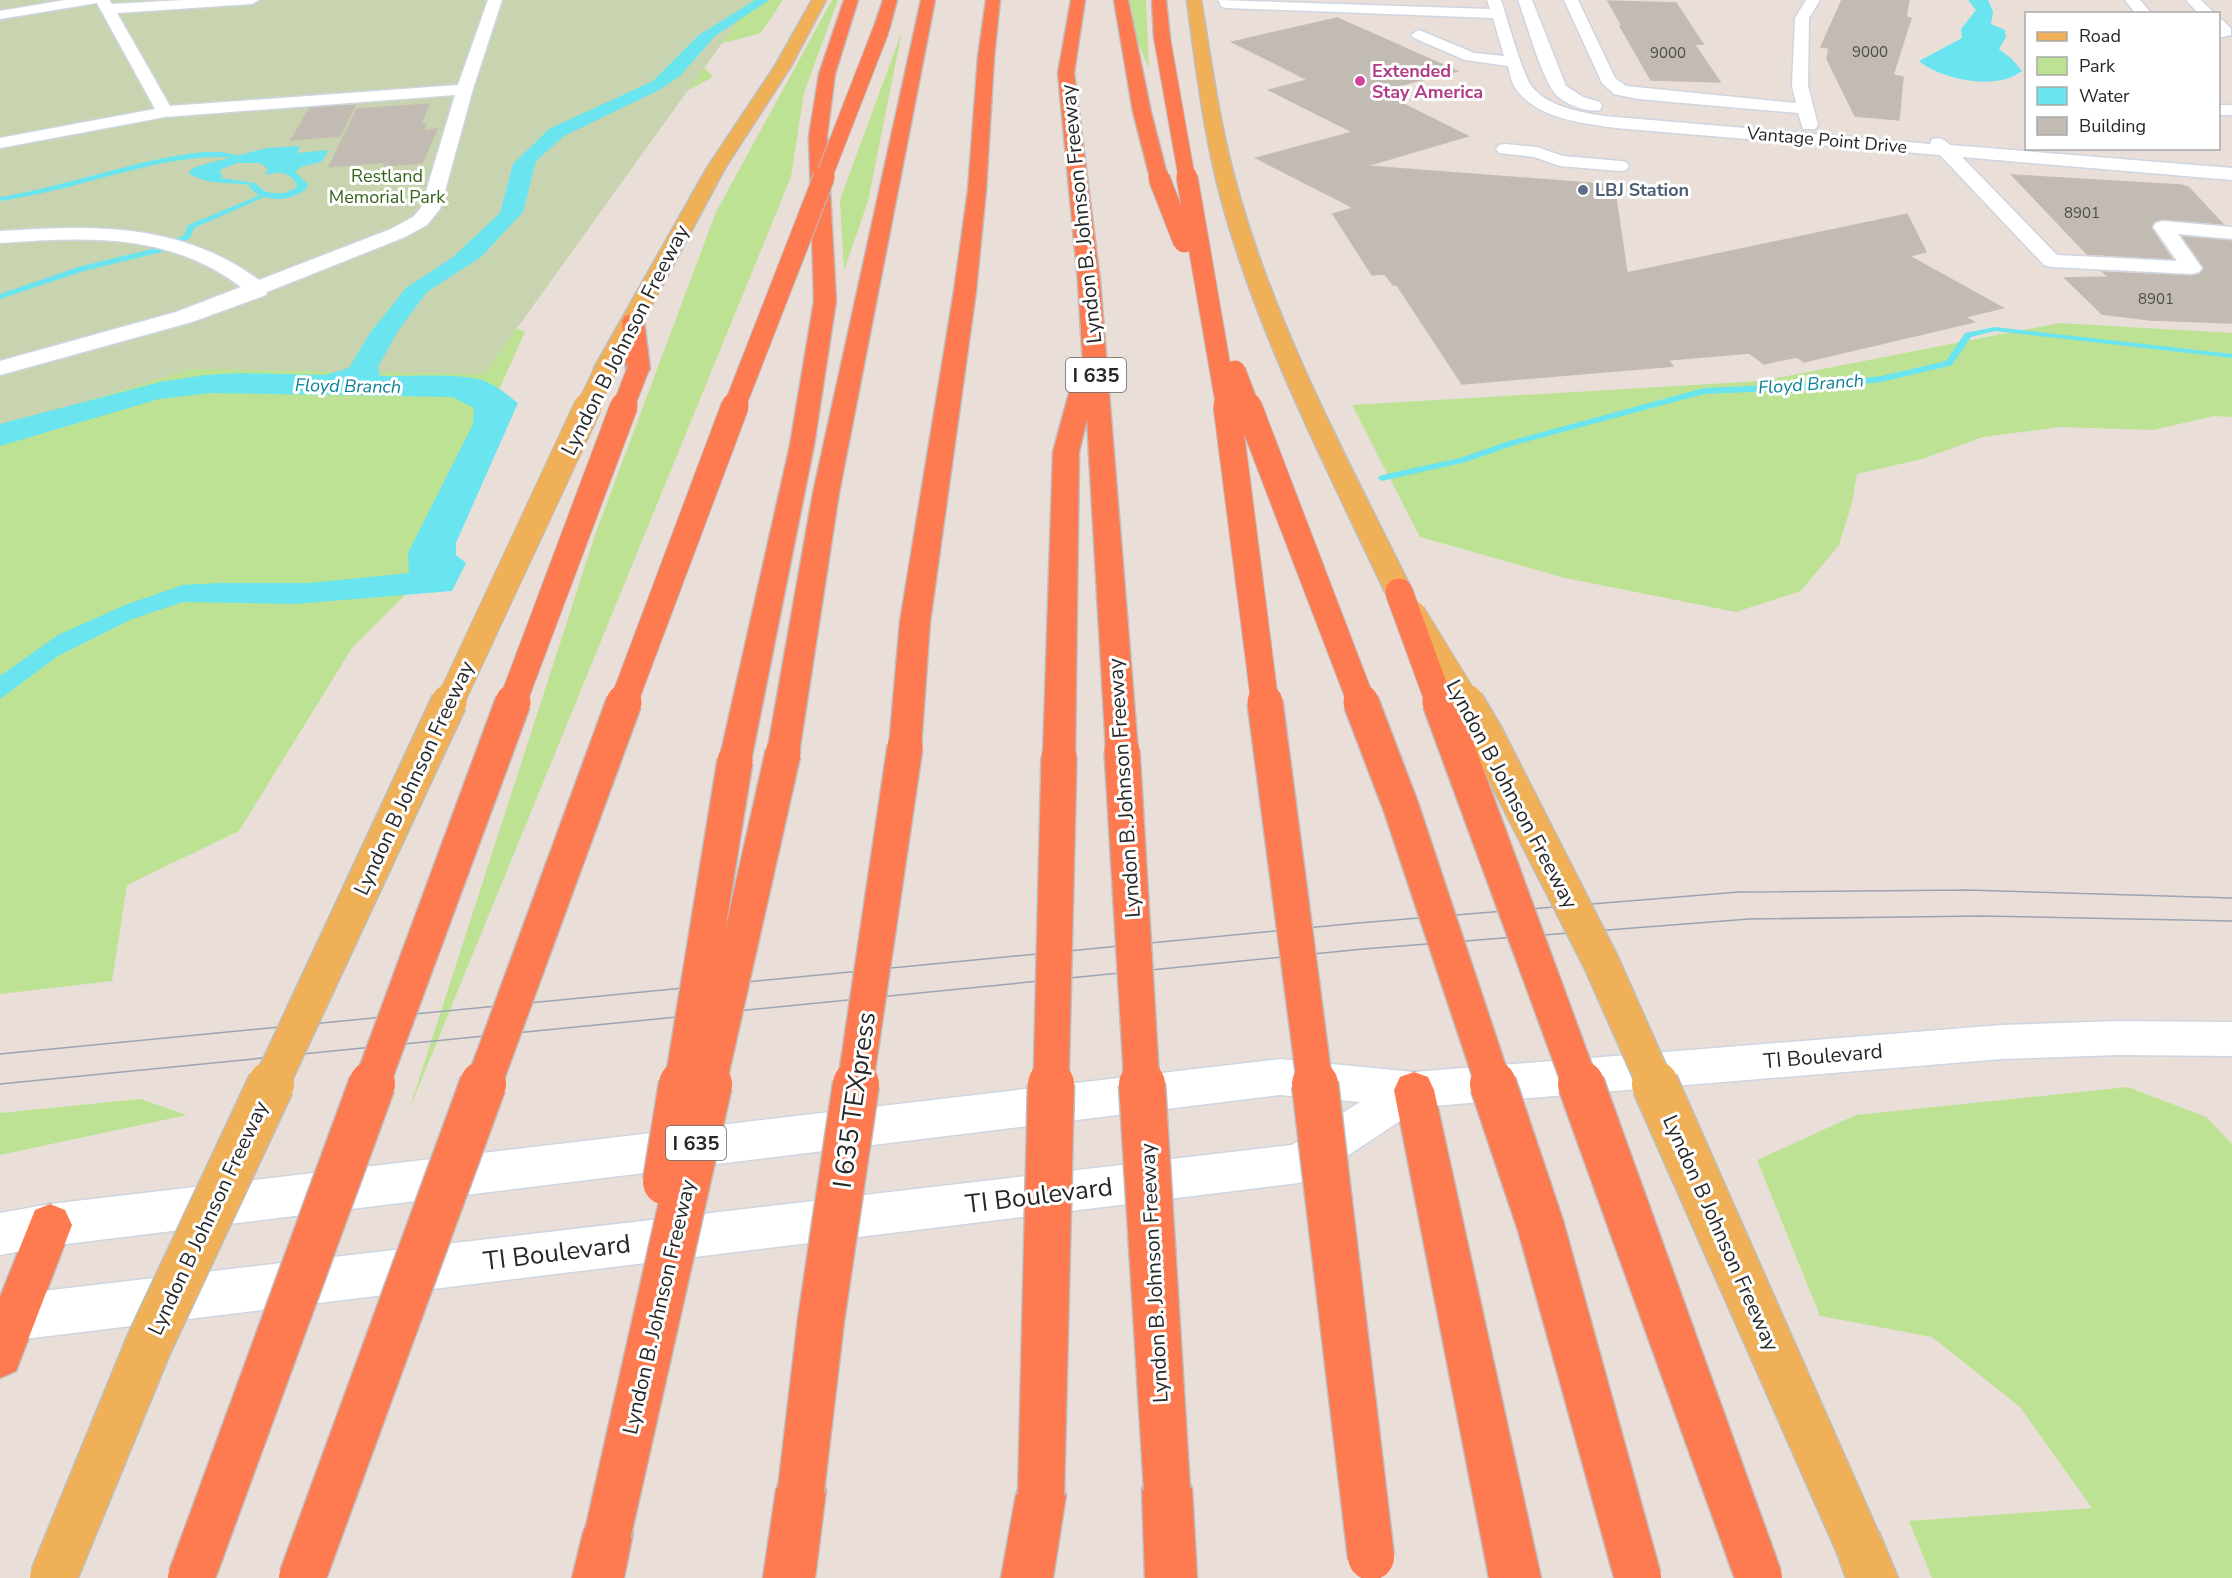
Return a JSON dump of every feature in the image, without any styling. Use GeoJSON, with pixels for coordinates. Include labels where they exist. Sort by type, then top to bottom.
{"type":"FeatureCollection","features":[{"type":"Feature","properties":{"kind":"highway"},"geometry":{"type":"LineString","coordinates":[[603,1556],[735,761],[801,445],[825,301],[818,136],[827,74],[851,0]]}},
{"type":"Feature","properties":{"kind":"highway","name":"Lyndon B. Johnson Freeway"},"geometry":{"type":"LineString","coordinates":[[603,1556],[783,753],[826,493],[928,0]]}},
{"type":"Feature","properties":{"kind":"highway","name":"I 635 TEXpress"},"geometry":{"type":"LineString","coordinates":[[789,1578],[821,1320],[905,747],[915,622],[965,291],[977,190],[986,57],[993,0]]}},
{"type":"Feature","properties":{"kind":"highway","name":"Lyndon B. Johnson Freeway"},"geometry":{"type":"LineString","coordinates":[[1078,0],[1066,73],[1094,344],[1122,751],[1171,1578]]}},
{"type":"Feature","properties":{"kind":"highway"},"geometry":{"type":"LineString","coordinates":[[1120,0],[1142,111],[1159,178],[1300,537],[1404,819],[1541,1227],[1638,1578]]}},
{"type":"Feature","properties":{"kind":"highway"},"geometry":{"type":"LineString","coordinates":[[1159,0],[1162,38],[1226,396],[1318,1111],[1373,1567]]}},
{"type":"Feature","properties":{"kind":"highway"},"geometry":{"type":"LineString","coordinates":[[302,1578],[680,549],[886,15]]}},
{"type":"Feature","properties":{"kind":"highway"},"geometry":{"type":"LineString","coordinates":[[191,1578],[471,813],[622,369],[633,321]]}},
{"type":"Feature","properties":{"kind":"highway"},"geometry":{"type":"LineString","coordinates":[[1027,1578],[1041,1495],[1066,452],[1094,344]]}},
{"type":"Feature","properties":{"kind":"highway"},"geometry":{"type":"LineString","coordinates":[[1399,592],[1587,1101],[1759,1578]]}},
{"type":"Feature","properties":{"kind":"highway"},"geometry":{"type":"LineString","coordinates":[[1414,1090],[1515,1578]]}},
{"type":"Feature","properties":{"kind":"highway"},"geometry":{"type":"LineString","coordinates":[[5,1330],[50,1225]]}},
{"type":"Feature","properties":{"kind":"highway"},"geometry":{"type":"LineString","coordinates":[[801,1490],[810,1578]]}},
{"type":"Feature","properties":{"kind":"main road","name":"Lyndon B Johnson Freeway"},"geometry":{"type":"LineString","coordinates":[[53,1578],[149,1344],[622,369],[633,321],[716,168],[783,66],[819,0]]}},
{"type":"Feature","properties":{"kind":"main road","name":"Lyndon B Johnson Freeway"},"geometry":{"type":"LineString","coordinates":[[1194,0],[1231,201],[1288,356],[1399,592],[1485,734],[1600,962],[1867,1564]]}},
{"type":"Feature","properties":{"kind":"street"},"geometry":{"type":"LineString","coordinates":[[0,15],[92,0]]}},
{"type":"Feature","properties":{"kind":"street"},"geometry":{"type":"LineString","coordinates":[[165,112],[106,5],[252,0]]}},
{"type":"Feature","properties":{"kind":"street"},"geometry":{"type":"LineString","coordinates":[[0,368],[167,322],[258,290],[398,233],[426,216],[495,0]]}},
{"type":"Feature","properties":{"kind":"street"},"geometry":{"type":"LineString","coordinates":[[1225,0],[1227,4],[1496,7]]}},
{"type":"Feature","properties":{"kind":"street"},"geometry":{"type":"LineString","coordinates":[[1525,0],[1559,88],[1577,101]]}},
{"type":"Feature","properties":{"kind":"street"},"geometry":{"type":"LineString","coordinates":[[1571,0],[1608,80],[1620,90],[1807,117],[1800,87],[1796,12],[1813,0]]}},
{"type":"Feature","properties":{"kind":"street"},"geometry":{"type":"LineString","coordinates":[[2132,0],[2143,12]]}},
{"type":"Feature","properties":{"kind":"street"},"geometry":{"type":"LineString","coordinates":[[2193,0],[2206,12]]}},
{"type":"Feature","properties":{"kind":"street","name":"Vantage Point Drive"},"geometry":{"type":"LineString","coordinates":[[1496,7],[1498,32],[1514,62],[1522,86],[1528,94],[1556,109],[1575,115],[1616,123],[1885,150],[1946,150],[2232,174]]}},
{"type":"Feature","properties":{"kind":"street"},"geometry":{"type":"LineString","coordinates":[[2220,25],[2226,32],[2220,34]]}},
{"type":"Feature","properties":{"kind":"street"},"geometry":{"type":"LineString","coordinates":[[1447,30],[1419,35],[1471,57],[1514,62]]}},
{"type":"Feature","properties":{"kind":"street"},"geometry":{"type":"LineString","coordinates":[[0,143],[165,112],[465,89]]}},
{"type":"Feature","properties":{"kind":"street"},"geometry":{"type":"LineString","coordinates":[[1530,119],[1577,101]]}},
{"type":"Feature","properties":{"kind":"street","name":"Vantage Point Drive"},"geometry":{"type":"LineString","coordinates":[[1577,101],[1611,109],[1807,117],[1931,135],[2025,143]]}},
{"type":"Feature","properties":{"kind":"street"},"geometry":{"type":"LineString","coordinates":[[1931,135],[2051,261],[2192,268],[2163,227],[2232,233]]}},
{"type":"Feature","properties":{"kind":"street"},"geometry":{"type":"LineString","coordinates":[[1506,149],[1538,144],[1560,160],[1620,166]]}},
{"type":"Feature","properties":{"kind":"street"},"geometry":{"type":"LineString","coordinates":[[2123,150],[2232,159]]}},
{"type":"Feature","properties":{"kind":"street"},"geometry":{"type":"LineString","coordinates":[[0,237],[90,234],[155,241],[182,247],[220,263],[258,290]]}},
{"type":"Feature","properties":{"kind":"street","name":"TI Boulevard"},"geometry":{"type":"LineString","coordinates":[[0,1234],[50,1225],[1280,1077],[1414,1090],[2002,1042],[2118,1038],[2232,1039]]}},
{"type":"Feature","properties":{"kind":"street","name":"TI Boulevard"},"geometry":{"type":"LineString","coordinates":[[5,1330],[1299,1164],[1414,1090]]}},
{"type":"Feature","properties":{"kind":"green space","name":"Restland Memorial Park"},"geometry":{"type":"Polygon","coordinates":[[[0,0],[753,0],[484,374],[191,369],[0,428],[0,0]]]}},
{"type":"Feature","properties":{"kind":"green space"},"geometry":{"type":"Polygon","coordinates":[[[749,0],[783,0],[761,33],[713,46],[704,67],[713,77],[655,108],[475,310],[525,332],[407,593],[352,648],[239,831],[127,885],[112,981],[0,994],[0,397],[749,0]]]}},
{"type":"Feature","properties":{"kind":"green space"},"geometry":{"type":"Polygon","coordinates":[[[832,0],[838,0],[804,93],[791,177],[409,1110],[596,532],[716,212],[832,0]]]}},
{"type":"Feature","properties":{"kind":"green space"},"geometry":{"type":"Polygon","coordinates":[[[1120,0],[1146,0],[1149,69],[1120,0]]]}},
{"type":"Feature","properties":{"kind":"green space"},"geometry":{"type":"Polygon","coordinates":[[[902,31],[868,201],[844,271],[840,200],[902,31]]]}},
{"type":"Feature","properties":{"kind":"green space"},"geometry":{"type":"Polygon","coordinates":[[[2059,323],[2232,333],[2232,417],[2214,416],[2153,430],[2060,427],[1983,437],[1922,459],[1857,474],[1852,503],[1839,545],[1801,591],[1736,612],[1565,578],[1420,537],[1352,405],[1761,381],[2059,323]]]}},
{"type":"Feature","properties":{"kind":"green space"},"geometry":{"type":"Polygon","coordinates":[[[2128,1087],[2206,1117],[2232,1144],[2232,1578],[1932,1578],[1909,1521],[2092,1508],[2020,1407],[1932,1337],[1820,1316],[1757,1160],[1856,1115],[2128,1087]]]}},
{"type":"Feature","properties":{"kind":"green space"},"geometry":{"type":"Polygon","coordinates":[[[140,1099],[187,1115],[0,1155],[0,1113],[140,1099]]]}},
{"type":"Feature","properties":{"kind":"water"},"geometry":{"type":"Polygon","coordinates":[[[755,0],[769,0],[715,36],[680,76],[659,90],[564,136],[536,161],[523,212],[481,257],[427,292],[398,331],[378,367],[380,376],[450,376],[477,379],[495,386],[518,403],[456,543],[456,555],[466,563],[452,591],[295,604],[183,602],[132,619],[58,656],[0,699],[0,676],[58,635],[125,605],[183,585],[309,583],[409,573],[408,553],[473,424],[474,408],[452,397],[210,393],[159,399],[0,446],[0,424],[160,382],[205,375],[240,373],[325,375],[349,368],[370,333],[406,288],[453,257],[500,213],[513,164],[549,129],[653,81],[699,35],[755,0]]]}},
{"type":"Feature","properties":{"kind":"water"},"geometry":{"type":"Polygon","coordinates":[[[1968,0],[1988,0],[1993,12],[1991,24],[2005,30],[2006,37],[1999,49],[2022,71],[1999,81],[1970,81],[1941,73],[1919,61],[1962,38],[1961,29],[1976,10],[1968,0]]]}},
{"type":"Feature","properties":{"kind":"water"},"geometry":{"type":"Polygon","coordinates":[[[300,146],[297,153],[329,150],[321,162],[301,167],[295,172],[308,184],[307,188],[301,193],[285,198],[268,198],[254,191],[249,185],[202,180],[188,173],[195,167],[266,148],[300,146]],[[237,163],[220,170],[222,178],[255,183],[264,191],[271,193],[284,193],[296,188],[294,180],[287,175],[275,173],[265,175],[268,169],[260,163],[237,163]]]}},
{"type":"Feature","properties":{"kind":"building"},"geometry":{"type":"Polygon","coordinates":[[[1842,0],[1909,0],[1906,17],[1911,18],[1893,75],[1903,77],[1899,120],[1855,116],[1827,59],[1829,48],[1821,47],[1842,0]]]}},
{"type":"Feature","properties":{"kind":"building"},"geometry":{"type":"Polygon","coordinates":[[[1608,1],[1676,3],[1703,44],[1694,44],[1720,82],[1651,80],[1608,1]]]}},
{"type":"Feature","properties":{"kind":"building"},"geometry":{"type":"Polygon","coordinates":[[[1337,18],[1457,71],[1377,91],[1468,136],[1366,166],[1614,185],[1627,273],[1907,214],[1926,252],[1909,256],[2003,308],[1965,317],[1974,322],[1804,362],[1797,357],[1764,364],[1749,353],[1668,360],[1673,366],[1462,384],[1397,285],[1393,285],[1385,274],[1372,275],[1333,214],[1354,208],[1256,158],[1353,132],[1269,90],[1308,80],[1232,42],[1337,18]]]}},
{"type":"Feature","properties":{"kind":"building"},"geometry":{"type":"Polygon","coordinates":[[[429,104],[421,124],[426,124],[424,131],[437,129],[422,163],[384,166],[385,162],[329,167],[357,109],[429,104]]]}},
{"type":"Feature","properties":{"kind":"building"},"geometry":{"type":"Polygon","coordinates":[[[355,105],[340,136],[291,140],[310,108],[355,105]]]}},
{"type":"Feature","properties":{"kind":"building"},"geometry":{"type":"Polygon","coordinates":[[[2012,175],[2181,185],[2188,187],[2223,224],[2163,219],[2155,221],[2151,228],[2172,259],[2087,254],[2012,175]]]}},
{"type":"Feature","properties":{"kind":"building"},"geometry":{"type":"Polygon","coordinates":[[[2183,237],[2232,241],[2232,323],[2150,320],[2102,314],[2065,278],[2109,277],[2103,272],[2192,276],[2200,274],[2204,267],[2183,237]]]}},
{"type":"Feature","properties":{"kind":"waterway"},"geometry":{"type":"LineString","coordinates":[[0,199],[52,189],[170,159],[204,154],[239,156]]}},
{"type":"Feature","properties":{"kind":"waterway"},"geometry":{"type":"LineString","coordinates":[[0,297],[81,269],[159,250],[187,236],[191,227],[260,197]]}},
{"type":"Feature","properties":{"kind":"waterway","name":"Floyd Branch"},"geometry":{"type":"LineString","coordinates":[[1382,478],[1463,460],[1512,443],[1704,391],[1818,386],[1881,379],[1949,363],[1968,335],[1995,329],[2232,356]]}},
{"type":"Feature","properties":{"kind":"tram line"},"geometry":{"type":"LineString","coordinates":[[0,1054],[1358,923],[1739,892],[1968,890],[2232,898]]}},
{"type":"Feature","properties":{"kind":"tram line"},"geometry":{"type":"LineString","coordinates":[[0,1084],[1363,949],[1749,919],[1981,916],[2232,921]]}},
{"type":"Feature","properties":{"kind":"place","name":"Extended Stay America"},"geometry":{"type":"Point","coordinates":[1360,81]}},
{"type":"Feature","properties":{"kind":"place","name":"LBJ Station"},"geometry":{"type":"Point","coordinates":[1583,190]}}]}
